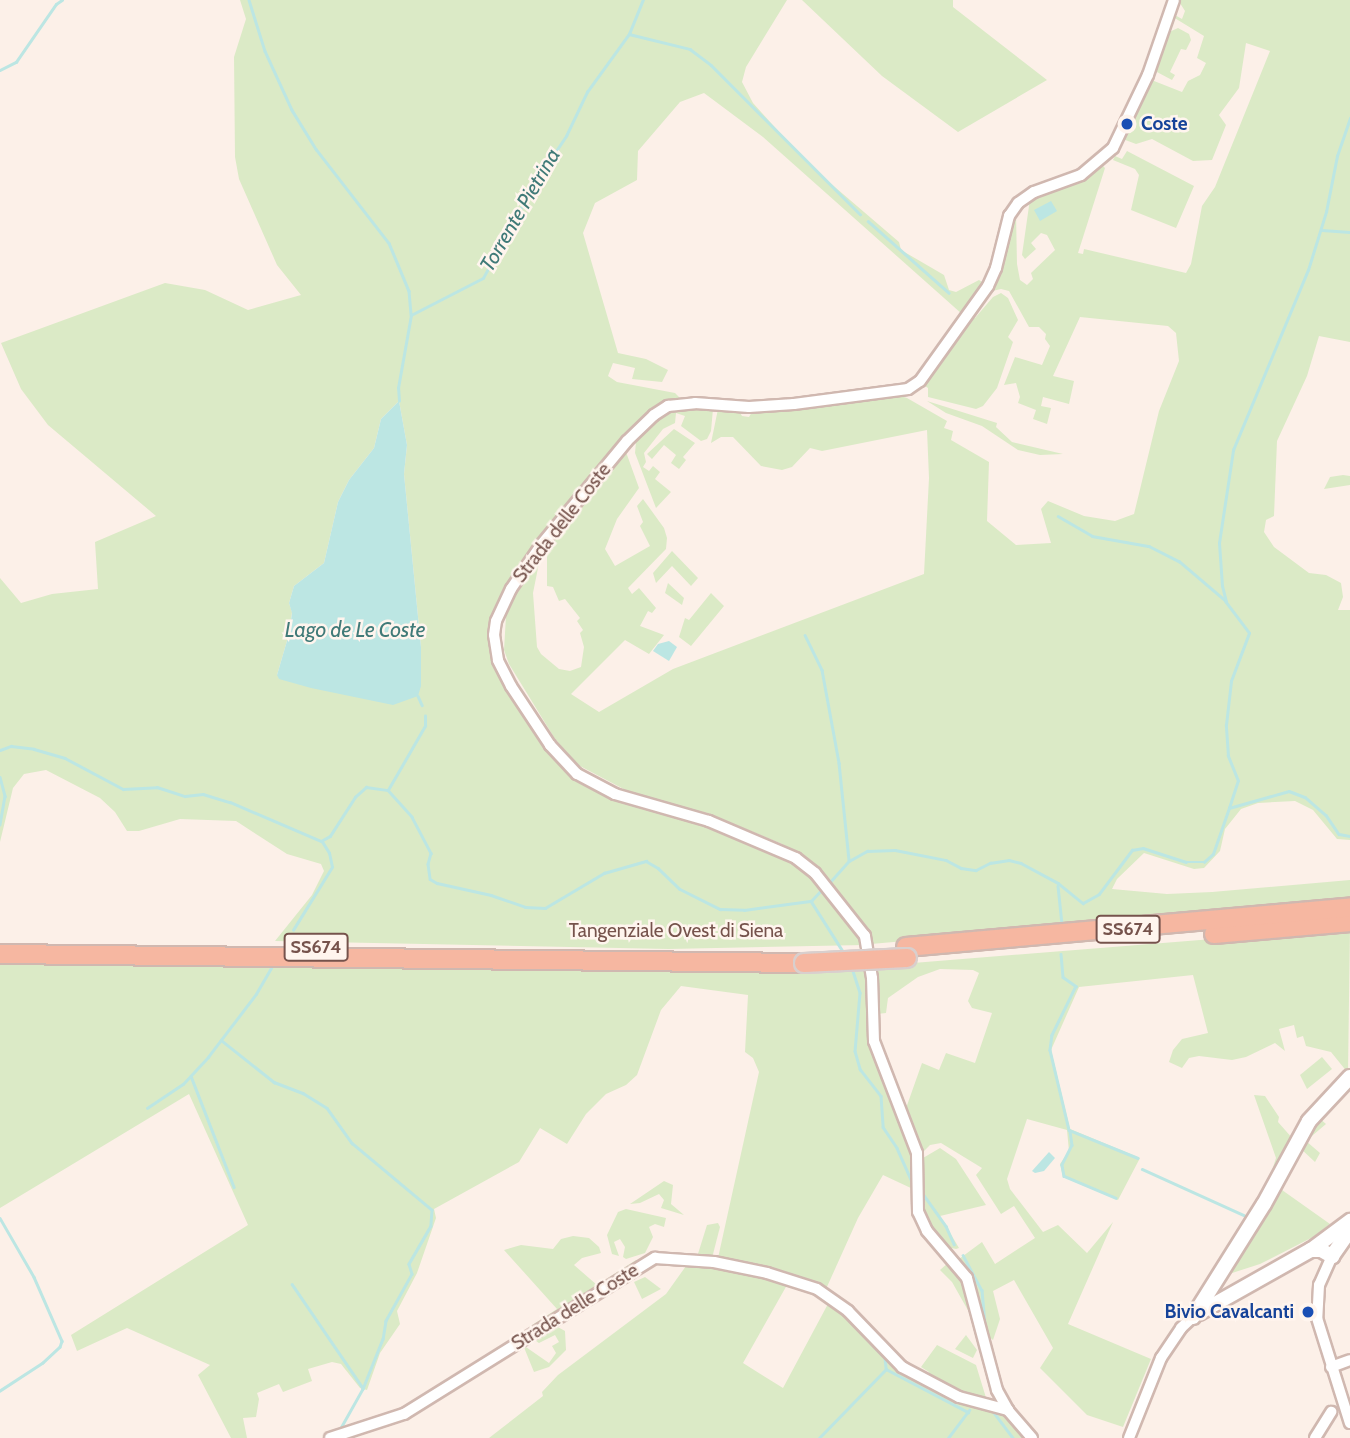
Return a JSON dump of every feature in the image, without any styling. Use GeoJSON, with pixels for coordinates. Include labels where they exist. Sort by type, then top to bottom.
{"type":"FeatureCollection","features":[{"type":"Feature","properties":{"kind":"highway","name":"Tangenziale Ovest di Siena"},"geometry":{"type":"LineString","coordinates":[[906,953],[1350,907]]}},
{"type":"Feature","properties":{"kind":"highway","name":"Tangenziale Ovest di Siena"},"geometry":{"type":"LineString","coordinates":[[0,954],[632,958],[906,953],[1350,922]]}},
{"type":"Feature","properties":{"kind":"highway","name":"Tangenziale Ovest di Siena"},"geometry":{"type":"LineString","coordinates":[[0,942],[632,958]]}},
{"type":"Feature","properties":{"kind":"street","name":"Strada delle Coste"},"geometry":{"type":"LineString","coordinates":[[1032,1438],[1008,1410],[997,1390],[967,1278],[927,1231],[918,1212],[917,1153],[874,1041],[873,978],[868,943],[815,873],[780,849],[684,813],[615,794],[577,774],[550,746],[530,718],[498,660],[494,635],[503,605],[541,545],[627,441],[654,415],[668,407],[695,403],[774,406],[908,389],[920,381],[993,278],[1009,216],[1018,203],[1034,192],[1081,175],[1113,148],[1148,75],[1174,0]]}},
{"type":"Feature","properties":{"kind":"street"},"geometry":{"type":"LineString","coordinates":[[1194,1317],[1264,1205],[1308,1121],[1350,1077]]}},
{"type":"Feature","properties":{"kind":"street"},"geometry":{"type":"LineString","coordinates":[[1129,1438],[1161,1358],[1181,1328],[1225,1297],[1311,1250],[1350,1221]]}},
{"type":"Feature","properties":{"kind":"street"},"geometry":{"type":"LineString","coordinates":[[1350,1230],[1332,1256],[1321,1279],[1317,1306],[1318,1322],[1350,1423]]}},
{"type":"Feature","properties":{"kind":"street"},"geometry":{"type":"LineString","coordinates":[[1311,1250],[1321,1250],[1332,1256]]}},
{"type":"Feature","properties":{"kind":"street","name":"Strada delle Coste"},"geometry":{"type":"LineString","coordinates":[[330,1438],[376,1426],[404,1414],[655,1258],[714,1262],[766,1273],[817,1289],[848,1311],[902,1367],[959,1397],[1008,1410]]}},
{"type":"Feature","properties":{"kind":"street"},"geometry":{"type":"LineString","coordinates":[[1216,1281],[1225,1297]]}},
{"type":"Feature","properties":{"kind":"street"},"geometry":{"type":"LineString","coordinates":[[1331,1367],[1350,1360]]}},
{"type":"Feature","properties":{"kind":"street"},"geometry":{"type":"LineString","coordinates":[[1316,1438],[1331,1412]]}},
{"type":"Feature","properties":{"kind":"green space"},"geometry":{"type":"Polygon","coordinates":[[[240,0],[787,0],[746,67],[742,82],[753,103],[808,164],[899,242],[901,250],[944,275],[949,290],[956,292],[979,280],[985,284],[962,314],[763,137],[704,93],[680,102],[638,151],[637,180],[595,203],[583,233],[618,353],[646,359],[668,370],[662,382],[632,379],[635,368],[613,363],[608,376],[617,382],[675,393],[680,398],[652,412],[620,442],[509,584],[493,652],[569,770],[778,852],[807,870],[864,945],[669,949],[275,941],[312,895],[324,871],[321,864],[287,854],[236,821],[180,819],[139,831],[127,831],[115,812],[100,798],[46,770],[24,774],[13,788],[0,842],[0,578],[21,603],[52,594],[98,589],[95,542],[156,516],[48,425],[21,389],[1,343],[165,283],[205,290],[248,310],[301,295],[277,265],[239,179],[235,157],[234,57],[246,19],[240,0]],[[399,401],[381,419],[374,448],[349,480],[338,502],[324,563],[294,586],[289,603],[292,612],[289,634],[277,675],[421,686],[421,647],[404,474],[407,445],[399,401]]]}},
{"type":"Feature","properties":{"kind":"green space"},"geometry":{"type":"Polygon","coordinates":[[[802,0],[953,0],[953,7],[1047,80],[958,132],[882,76],[802,0]]]}},
{"type":"Feature","properties":{"kind":"green space"},"geometry":{"type":"Polygon","coordinates":[[[1178,0],[1350,0],[1350,342],[1319,336],[1307,376],[1277,441],[1274,516],[1266,520],[1264,532],[1274,547],[1309,573],[1326,575],[1341,583],[1343,597],[1338,610],[1350,610],[1350,840],[1337,839],[1313,810],[1295,801],[1258,803],[1241,809],[1225,829],[1220,851],[1204,868],[1194,869],[1144,853],[1117,879],[1112,889],[1167,894],[1350,880],[1350,902],[871,944],[819,870],[782,844],[707,813],[635,795],[578,765],[555,739],[509,664],[504,650],[506,616],[523,578],[540,558],[533,593],[537,647],[541,654],[559,669],[570,671],[581,667],[584,647],[580,633],[583,630],[577,621],[580,618],[565,599],[559,601],[553,587],[547,586],[547,549],[626,452],[639,488],[617,519],[605,549],[615,566],[650,546],[640,526],[643,522],[637,506],[643,499],[664,528],[666,549],[628,588],[632,594],[639,588],[656,608],[652,613],[648,611],[640,626],[664,635],[649,654],[625,640],[571,694],[599,712],[673,669],[924,574],[929,478],[927,430],[822,451],[810,448],[792,467],[782,470],[761,466],[733,437],[721,437],[711,443],[718,409],[739,411],[742,416],[749,417],[752,412],[797,409],[894,394],[907,398],[947,421],[944,428],[953,431],[951,440],[989,462],[987,521],[1016,545],[1051,543],[1041,509],[1048,501],[1084,516],[1115,521],[1134,514],[1159,411],[1179,361],[1176,333],[1168,326],[1080,317],[1053,376],[1074,381],[1069,404],[1043,397],[1041,406],[1051,408],[1047,424],[1033,419],[1036,410],[1018,403],[1020,397],[1016,383],[1004,385],[1015,357],[1042,365],[1050,346],[1045,339],[1046,334],[1039,327],[1029,327],[1009,291],[1001,289],[988,292],[1009,226],[1016,213],[1017,264],[1020,280],[1027,285],[1033,279],[1031,273],[1055,250],[1047,235],[1041,233],[1031,243],[1036,249],[1025,259],[1022,255],[1030,199],[1083,178],[1102,165],[1105,168],[1078,253],[1083,254],[1084,249],[1186,273],[1191,264],[1202,206],[1215,187],[1270,51],[1246,43],[1239,88],[1219,115],[1226,125],[1212,160],[1193,161],[1152,139],[1136,144],[1120,138],[1149,79],[1182,92],[1188,81],[1200,75],[1206,63],[1197,58],[1204,36],[1173,17],[1173,14],[1182,19],[1185,11],[1178,0]]]}},
{"type":"Feature","properties":{"kind":"green space"},"geometry":{"type":"Polygon","coordinates":[[[1178,28],[1189,34],[1191,40],[1186,50],[1181,49],[1170,72],[1175,75],[1172,80],[1155,71],[1167,33],[1178,28]]]}},
{"type":"Feature","properties":{"kind":"green space"},"geometry":{"type":"Polygon","coordinates":[[[1127,151],[1194,186],[1176,228],[1131,210],[1139,175],[1135,169],[1113,160],[1115,156],[1122,159],[1127,151]]]}},
{"type":"Feature","properties":{"kind":"green space"},"geometry":{"type":"Polygon","coordinates":[[[1001,293],[1008,298],[1018,320],[1008,337],[1013,342],[997,388],[983,406],[976,409],[928,397],[928,388],[925,386],[928,377],[969,317],[975,318],[993,297],[1001,293]]]}},
{"type":"Feature","properties":{"kind":"green space"},"geometry":{"type":"Polygon","coordinates":[[[927,401],[997,423],[996,427],[1012,442],[1063,454],[1040,455],[1018,450],[982,426],[946,413],[927,401]]]}},
{"type":"Feature","properties":{"kind":"green space"},"geometry":{"type":"Polygon","coordinates":[[[695,407],[713,409],[711,431],[707,439],[701,441],[681,426],[685,416],[676,413],[675,423],[663,429],[644,453],[646,462],[643,467],[649,471],[653,466],[660,472],[655,479],[671,492],[656,508],[635,453],[636,442],[661,417],[695,407]]]}},
{"type":"Feature","properties":{"kind":"green space"},"geometry":{"type":"Polygon","coordinates":[[[674,429],[695,443],[683,457],[686,460],[679,469],[671,463],[676,455],[664,445],[652,459],[647,454],[674,429]]]}},
{"type":"Feature","properties":{"kind":"green space"},"geometry":{"type":"Polygon","coordinates":[[[1350,476],[1350,485],[1324,489],[1330,477],[1350,476]]]}},
{"type":"Feature","properties":{"kind":"green space"},"geometry":{"type":"Polygon","coordinates":[[[672,551],[698,578],[691,586],[672,566],[656,583],[653,573],[672,551]]]}},
{"type":"Feature","properties":{"kind":"green space"},"geometry":{"type":"Polygon","coordinates":[[[668,583],[684,598],[682,605],[665,593],[668,583]]]}},
{"type":"Feature","properties":{"kind":"green space"},"geometry":{"type":"Polygon","coordinates":[[[711,593],[724,606],[691,646],[679,637],[685,618],[689,620],[711,593]]]}},
{"type":"Feature","properties":{"kind":"green space"},"geometry":{"type":"Polygon","coordinates":[[[1350,928],[1348,1073],[1331,1052],[1306,1046],[1303,1036],[1297,1038],[1294,1025],[1279,1029],[1285,1051],[1275,1043],[1246,1057],[1232,1060],[1199,1056],[1189,1058],[1182,1068],[1169,1062],[1173,1050],[1182,1039],[1208,1033],[1193,975],[1079,987],[1051,1050],[1070,1129],[1140,1158],[1118,1200],[1063,1177],[1060,1164],[1069,1151],[1067,1130],[1027,1119],[1007,1179],[1010,1189],[1043,1232],[1058,1225],[1087,1253],[1113,1222],[1068,1324],[1151,1359],[1123,1427],[1087,1415],[1040,1368],[1053,1348],[1014,1280],[993,1291],[1000,1319],[993,1340],[988,1336],[972,1278],[959,1259],[982,1242],[995,1264],[1035,1238],[1014,1206],[1001,1214],[976,1175],[982,1168],[941,1143],[930,1145],[919,1156],[905,1111],[922,1063],[939,1070],[946,1053],[975,1063],[992,1013],[972,1008],[968,1001],[979,973],[973,970],[940,969],[918,977],[888,998],[886,1013],[877,1014],[876,966],[1350,928]]]}},
{"type":"Feature","properties":{"kind":"green space"},"geometry":{"type":"Polygon","coordinates":[[[0,961],[867,967],[869,1042],[913,1154],[913,1189],[883,1175],[858,1218],[826,1289],[810,1281],[718,1258],[759,1072],[753,1058],[745,1052],[748,995],[681,986],[661,1010],[637,1075],[626,1085],[606,1094],[586,1114],[567,1144],[540,1128],[519,1162],[434,1209],[436,1218],[417,1273],[397,1311],[400,1324],[380,1353],[367,1390],[360,1388],[341,1364],[332,1362],[308,1369],[312,1381],[283,1392],[279,1384],[257,1393],[259,1399],[256,1417],[243,1418],[247,1438],[231,1438],[198,1375],[210,1365],[127,1328],[77,1351],[71,1335],[248,1225],[189,1094],[0,1208],[0,961]]]}},
{"type":"Feature","properties":{"kind":"green space"},"geometry":{"type":"Polygon","coordinates":[[[1322,1057],[1332,1069],[1307,1089],[1300,1075],[1322,1057]]]}},
{"type":"Feature","properties":{"kind":"green space"},"geometry":{"type":"Polygon","coordinates":[[[1254,1095],[1265,1096],[1279,1117],[1278,1122],[1293,1139],[1247,1220],[1269,1180],[1276,1158],[1254,1095]]]}},
{"type":"Feature","properties":{"kind":"green space"},"geometry":{"type":"Polygon","coordinates":[[[1318,1117],[1326,1124],[1306,1141],[1320,1153],[1315,1162],[1300,1148],[1318,1117]]]}},
{"type":"Feature","properties":{"kind":"green space"},"geometry":{"type":"Polygon","coordinates":[[[940,1148],[956,1159],[986,1205],[940,1216],[959,1248],[956,1249],[947,1247],[923,1214],[923,1158],[940,1148]]]}},
{"type":"Feature","properties":{"kind":"green space"},"geometry":{"type":"Polygon","coordinates":[[[664,1181],[673,1185],[671,1204],[684,1215],[661,1208],[664,1200],[659,1194],[640,1203],[630,1204],[664,1181]]]}},
{"type":"Feature","properties":{"kind":"green space"},"geometry":{"type":"Polygon","coordinates":[[[1282,1190],[1330,1224],[1313,1237],[1260,1264],[1229,1274],[1282,1190]]]}},
{"type":"Feature","properties":{"kind":"green space"},"geometry":{"type":"Polygon","coordinates":[[[626,1209],[666,1218],[664,1227],[655,1224],[649,1227],[653,1237],[645,1253],[626,1259],[623,1257],[625,1247],[620,1239],[614,1242],[619,1256],[612,1254],[607,1235],[618,1212],[626,1209]]]}},
{"type":"Feature","properties":{"kind":"green space"},"geometry":{"type":"Polygon","coordinates":[[[718,1223],[720,1227],[712,1258],[697,1257],[707,1225],[718,1223]]]}},
{"type":"Feature","properties":{"kind":"green space"},"geometry":{"type":"Polygon","coordinates":[[[573,1236],[589,1238],[599,1247],[601,1253],[582,1258],[574,1265],[597,1285],[636,1260],[648,1260],[534,1330],[529,1327],[557,1309],[504,1250],[521,1245],[553,1249],[561,1239],[573,1236]]]}},
{"type":"Feature","properties":{"kind":"green space"},"geometry":{"type":"Polygon","coordinates":[[[948,1263],[965,1284],[974,1321],[952,1282],[940,1270],[948,1263]]]}},
{"type":"Feature","properties":{"kind":"green space"},"geometry":{"type":"Polygon","coordinates":[[[686,1266],[725,1269],[787,1285],[743,1363],[783,1388],[829,1302],[921,1383],[968,1406],[998,1411],[1023,1438],[489,1438],[543,1396],[542,1392],[558,1375],[666,1294],[686,1266]]]}},
{"type":"Feature","properties":{"kind":"green space"},"geometry":{"type":"Polygon","coordinates":[[[645,1277],[661,1289],[642,1299],[634,1282],[645,1277]]]}},
{"type":"Feature","properties":{"kind":"green space"},"geometry":{"type":"Polygon","coordinates":[[[556,1326],[565,1331],[566,1350],[549,1367],[534,1372],[523,1345],[549,1363],[556,1353],[552,1346],[559,1342],[555,1335],[539,1343],[534,1340],[556,1326]]]}},
{"type":"Feature","properties":{"kind":"green space"},"geometry":{"type":"Polygon","coordinates":[[[966,1335],[977,1350],[973,1358],[955,1349],[966,1335]]]}},
{"type":"Feature","properties":{"kind":"green space"},"geometry":{"type":"Polygon","coordinates":[[[937,1345],[976,1365],[987,1401],[926,1378],[929,1372],[921,1367],[937,1345]]]}},
{"type":"Feature","properties":{"kind":"water"},"geometry":{"type":"Polygon","coordinates":[[[1051,201],[1057,211],[1040,221],[1034,210],[1051,201]]]}},
{"type":"Feature","properties":{"kind":"water","name":"Lago de Le Coste"},"geometry":{"type":"Polygon","coordinates":[[[399,401],[407,445],[404,474],[421,647],[421,686],[418,696],[393,705],[311,688],[279,679],[277,675],[289,634],[292,613],[289,603],[294,586],[324,563],[338,502],[349,480],[374,448],[381,419],[399,401]]]}},
{"type":"Feature","properties":{"kind":"water"},"geometry":{"type":"Polygon","coordinates":[[[669,641],[677,647],[669,661],[653,651],[658,644],[669,641]]]}},
{"type":"Feature","properties":{"kind":"water"},"geometry":{"type":"Polygon","coordinates":[[[1049,1152],[1055,1158],[1044,1171],[1032,1171],[1049,1152]]]}},
{"type":"Feature","properties":{"kind":"waterway"},"geometry":{"type":"LineString","coordinates":[[0,70],[16,62],[56,4],[62,0]]}},
{"type":"Feature","properties":{"kind":"waterway"},"geometry":{"type":"LineString","coordinates":[[249,0],[265,51],[292,110],[316,149],[389,243],[409,291],[411,315]]}},
{"type":"Feature","properties":{"kind":"waterway","name":"Torrente Pietrina"},"geometry":{"type":"LineString","coordinates":[[399,401],[398,388],[411,315],[483,278],[534,184],[566,136],[587,92],[629,34],[643,0]]}},
{"type":"Feature","properties":{"kind":"waterway"},"geometry":{"type":"LineString","coordinates":[[629,34],[690,49],[711,65],[860,214]]}},
{"type":"Feature","properties":{"kind":"waterway"},"geometry":{"type":"LineString","coordinates":[[1229,808],[1238,781],[1228,756],[1226,725],[1231,681],[1249,633],[1226,602],[1222,586],[1219,543],[1233,450],[1308,270],[1326,212],[1337,156],[1350,118]]}},
{"type":"Feature","properties":{"kind":"waterway"},"geometry":{"type":"LineString","coordinates":[[868,221],[949,293]]}},
{"type":"Feature","properties":{"kind":"waterway"},"geometry":{"type":"LineString","coordinates":[[1322,230],[1350,232]]}},
{"type":"Feature","properties":{"kind":"waterway"},"geometry":{"type":"LineString","coordinates":[[1058,516],[1092,536],[1149,546],[1179,561],[1226,601]]}},
{"type":"Feature","properties":{"kind":"waterway"},"geometry":{"type":"LineString","coordinates":[[805,635],[822,670],[839,763],[849,860]]}},
{"type":"Feature","properties":{"kind":"waterway"},"geometry":{"type":"LineString","coordinates":[[418,696],[422,705]]}},
{"type":"Feature","properties":{"kind":"waterway"},"geometry":{"type":"LineString","coordinates":[[388,790],[425,726],[425,716]]}},
{"type":"Feature","properties":{"kind":"waterway"},"geometry":{"type":"LineString","coordinates":[[0,750],[11,746],[65,758],[123,789],[157,787],[185,796],[203,794],[230,802],[321,841],[330,836],[355,797],[366,787],[388,790],[412,817],[431,853],[428,864],[430,879],[525,907],[545,908],[604,873],[646,861],[658,868],[680,889],[720,909],[744,910],[811,901],[824,887]]}},
{"type":"Feature","properties":{"kind":"waterway"},"geometry":{"type":"LineString","coordinates":[[0,777],[5,796],[0,825]]}},
{"type":"Feature","properties":{"kind":"waterway"},"geometry":{"type":"LineString","coordinates":[[829,883],[849,861],[867,851],[895,850],[946,860],[961,868],[976,870],[990,863],[1009,860],[1021,863],[1058,883],[1083,903],[1099,894],[1132,850],[1143,848],[1186,862],[1204,862],[1213,854],[1229,808],[1289,791],[1305,797],[1326,815],[1339,834],[1350,836]]}},
{"type":"Feature","properties":{"kind":"waterway"},"geometry":{"type":"LineString","coordinates":[[293,930],[332,867],[329,853],[322,842]]}},
{"type":"Feature","properties":{"kind":"waterway"},"geometry":{"type":"LineString","coordinates":[[1058,886],[1062,924]]}},
{"type":"Feature","properties":{"kind":"waterway"},"geometry":{"type":"LineString","coordinates":[[811,901],[844,953]]}},
{"type":"Feature","properties":{"kind":"waterway"},"geometry":{"type":"LineString","coordinates":[[1061,954],[1063,977],[1076,986],[1052,1035],[1050,1050],[1069,1130],[1138,1158]]}},
{"type":"Feature","properties":{"kind":"waterway"},"geometry":{"type":"LineString","coordinates":[[147,1108],[183,1084],[208,1057],[256,994],[271,968]]}},
{"type":"Feature","properties":{"kind":"waterway"},"geometry":{"type":"LineString","coordinates":[[852,968],[860,993],[855,1051],[860,1069],[881,1096],[883,1127],[897,1148],[912,1182]]}},
{"type":"Feature","properties":{"kind":"waterway"},"geometry":{"type":"LineString","coordinates":[[221,1040],[274,1082],[303,1093],[327,1108],[352,1143],[432,1210],[431,1226],[409,1264],[412,1274],[386,1321],[383,1339],[363,1389],[340,1430]]}},
{"type":"Feature","properties":{"kind":"waterway"},"geometry":{"type":"LineString","coordinates":[[191,1076],[234,1187]]}},
{"type":"Feature","properties":{"kind":"waterway"},"geometry":{"type":"LineString","coordinates":[[1070,1131],[1072,1145],[1062,1165],[1064,1176],[1116,1198]]}},
{"type":"Feature","properties":{"kind":"waterway"},"geometry":{"type":"LineString","coordinates":[[1142,1169],[1244,1215]]}},
{"type":"Feature","properties":{"kind":"waterway"},"geometry":{"type":"LineString","coordinates":[[921,1191],[946,1226],[954,1244]]}},
{"type":"Feature","properties":{"kind":"waterway"},"geometry":{"type":"LineString","coordinates":[[0,1218],[34,1277],[62,1341],[60,1347],[43,1363],[0,1391]]}},
{"type":"Feature","properties":{"kind":"waterway"},"geometry":{"type":"LineString","coordinates":[[963,1255],[982,1290],[985,1324]]}},
{"type":"Feature","properties":{"kind":"waterway"},"geometry":{"type":"LineString","coordinates":[[292,1284],[363,1388]]}},
{"type":"Feature","properties":{"kind":"waterway"},"geometry":{"type":"LineString","coordinates":[[849,1320],[885,1358],[886,1368]]}},
{"type":"Feature","properties":{"kind":"waterway"},"geometry":{"type":"LineString","coordinates":[[819,1438],[886,1369],[968,1412]]}},
{"type":"Feature","properties":{"kind":"waterway"},"geometry":{"type":"LineString","coordinates":[[948,1438],[969,1410]]}},
{"type":"Feature","properties":{"kind":"waterway"},"geometry":{"type":"LineString","coordinates":[[992,1410],[1013,1438]]}},
{"type":"Feature","properties":{"kind":"place","name":"Coste"},"geometry":{"type":"Point","coordinates":[1127,124]}},
{"type":"Feature","properties":{"kind":"place","name":"Bivio Cavalcanti"},"geometry":{"type":"Point","coordinates":[1308,1312]}}]}
